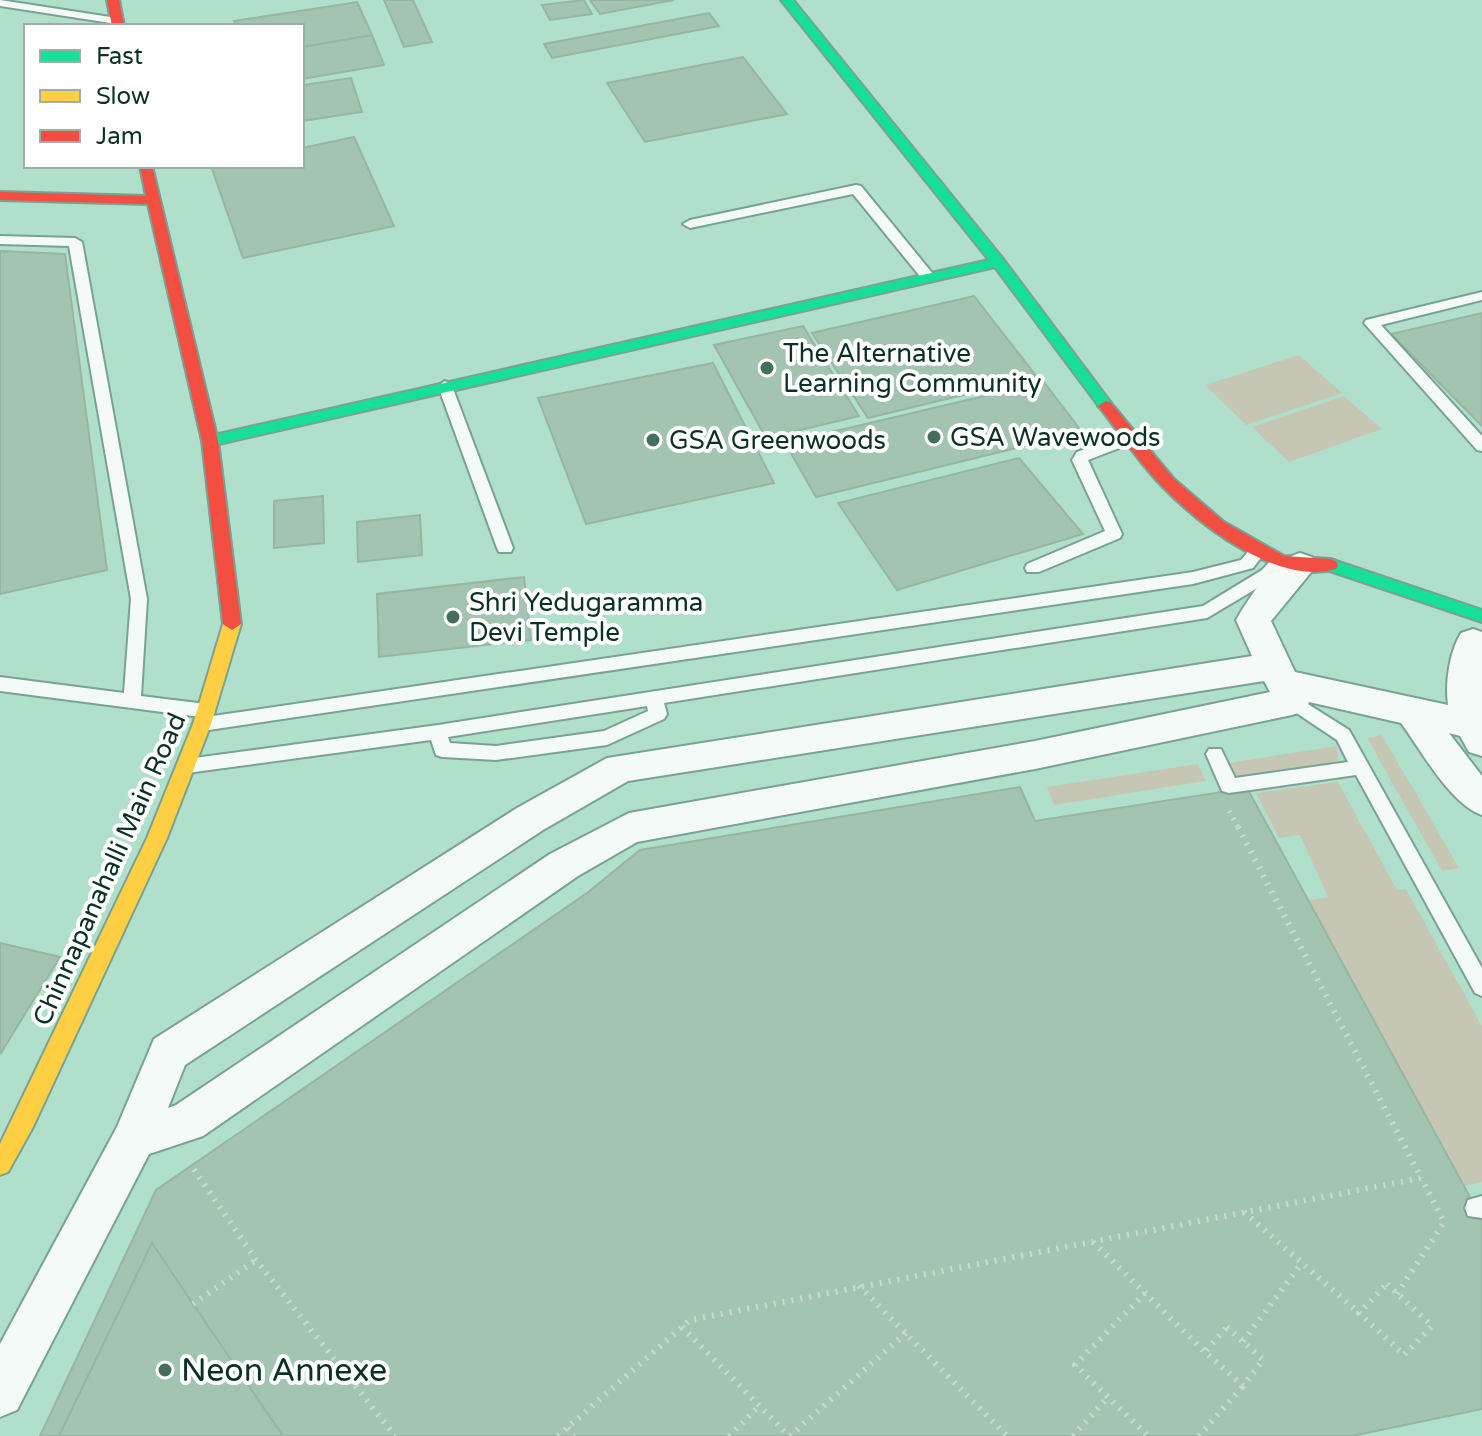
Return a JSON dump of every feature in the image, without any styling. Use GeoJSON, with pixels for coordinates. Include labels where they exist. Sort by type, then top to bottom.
{"type":"FeatureCollection","features":[{"type":"Feature","properties":{"kind":"street"},"geometry":{"type":"LineString","coordinates":[[113,0],[118,24]]}},
{"type":"Feature","properties":{"kind":"street"},"geometry":{"type":"LineString","coordinates":[[787,0],[998,262],[1130,438],[1168,483],[1197,510],[1258,551],[1299,571]]}},
{"type":"Feature","properties":{"kind":"street"},"geometry":{"type":"LineString","coordinates":[[0,182],[150,184]]}},
{"type":"Feature","properties":{"kind":"street"},"geometry":{"type":"LineString","coordinates":[[0,196],[150,184]]}},
{"type":"Feature","properties":{"kind":"street","name":"Chinnapanahalli Main Road"},"geometry":{"type":"LineString","coordinates":[[0,1165],[13,1117],[157,838],[204,718],[232,628],[210,441],[150,184]]}},
{"type":"Feature","properties":{"kind":"street"},"geometry":{"type":"LineString","coordinates":[[210,441],[998,262]]}},
{"type":"Feature","properties":{"kind":"street"},"geometry":{"type":"LineString","coordinates":[[1283,683],[1253,620],[1280,584],[1299,571],[1334,565],[1474,636],[1461,691],[1476,734]]}},
{"type":"Feature","properties":{"kind":"street"},"geometry":{"type":"LineString","coordinates":[[134,1138],[188,1122],[564,865],[629,828],[1035,755],[1283,683]]}},
{"type":"Feature","properties":{"kind":"street"},"geometry":{"type":"LineString","coordinates":[[0,1393],[134,1138],[169,1052],[530,819],[620,768],[1014,708],[1283,683],[1412,711],[1476,734]]}},
{"type":"Feature","properties":{"kind":"street"},"geometry":{"type":"LineString","coordinates":[[1014,708],[1035,755]]}},
{"type":"Feature","properties":{"kind":"street"},"geometry":{"type":"LineString","coordinates":[[1412,711],[1464,781],[1482,800]]}},
{"type":"Feature","properties":{"kind":"street"},"geometry":{"type":"LineString","coordinates":[[530,819],[564,865]]}},
{"type":"Feature","properties":{"kind":"lane"},"geometry":{"type":"LineString","coordinates":[[0,3],[118,24]]}},
{"type":"Feature","properties":{"kind":"lane"},"geometry":{"type":"LineString","coordinates":[[690,224],[856,189],[928,277]]}},
{"type":"Feature","properties":{"kind":"lane"},"geometry":{"type":"LineString","coordinates":[[0,240],[75,242],[139,599],[132,702]]}},
{"type":"Feature","properties":{"kind":"lane"},"geometry":{"type":"LineString","coordinates":[[1482,296],[1371,323],[1482,446]]}},
{"type":"Feature","properties":{"kind":"lane"},"geometry":{"type":"LineString","coordinates":[[445,386],[505,548]]}},
{"type":"Feature","properties":{"kind":"lane"},"geometry":{"type":"LineString","coordinates":[[1033,568],[1114,534],[1080,460],[1082,456],[1130,438]]}},
{"type":"Feature","properties":{"kind":"lane"},"geometry":{"type":"LineString","coordinates":[[0,684],[132,702],[204,718],[1193,578],[1247,564],[1258,551]]}},
{"type":"Feature","properties":{"kind":"lane"},"geometry":{"type":"LineString","coordinates":[[186,766],[438,732],[1207,612],[1268,574],[1299,571]]}},
{"type":"Feature","properties":{"kind":"lane"},"geometry":{"type":"LineString","coordinates":[[1283,683],[1343,735],[1482,987]]}},
{"type":"Feature","properties":{"kind":"lane"},"geometry":{"type":"LineString","coordinates":[[438,732],[442,750],[496,753],[607,738],[658,714],[654,697]]}},
{"type":"Feature","properties":{"kind":"lane"},"geometry":{"type":"LineString","coordinates":[[1215,754],[1229,786],[1362,767]]}},
{"type":"Feature","properties":{"kind":"path"},"geometry":{"type":"LineString","coordinates":[[1221,796],[1444,1222],[1397,1294]]}},
{"type":"Feature","properties":{"kind":"path"},"geometry":{"type":"LineString","coordinates":[[186,1158],[256,1260],[395,1436]]}},
{"type":"Feature","properties":{"kind":"path"},"geometry":{"type":"LineString","coordinates":[[558,1436],[690,1320],[1421,1178]]}},
{"type":"Feature","properties":{"kind":"path"},"geometry":{"type":"LineString","coordinates":[[1244,1212],[1404,1355],[1432,1326],[1387,1284],[1359,1313]]}},
{"type":"Feature","properties":{"kind":"path"},"geometry":{"type":"LineString","coordinates":[[1093,1242],[1243,1386]]}},
{"type":"Feature","properties":{"kind":"path"},"geometry":{"type":"LineString","coordinates":[[193,1304],[256,1260]]}},
{"type":"Feature","properties":{"kind":"path"},"geometry":{"type":"LineString","coordinates":[[1243,1341],[1302,1263]]}},
{"type":"Feature","properties":{"kind":"path"},"geometry":{"type":"LineString","coordinates":[[859,1286],[1007,1436]]}},
{"type":"Feature","properties":{"kind":"path"},"geometry":{"type":"LineString","coordinates":[[1145,1293],[1075,1365],[1148,1436]]}},
{"type":"Feature","properties":{"kind":"path"},"geometry":{"type":"LineString","coordinates":[[682,1327],[790,1436],[906,1333]]}},
{"type":"Feature","properties":{"kind":"path"},"geometry":{"type":"LineString","coordinates":[[1199,1436],[1263,1360],[1227,1327],[1205,1352]]}},
{"type":"Feature","properties":{"kind":"path"},"geometry":{"type":"LineString","coordinates":[[1073,1436],[1108,1397]]}},
{"type":"Feature","properties":{"kind":"path"},"geometry":{"type":"LineString","coordinates":[[729,1436],[759,1406]]}},
{"type":"Feature","properties":{"kind":"path"},"geometry":{"type":"LineString","coordinates":[[568,1428],[574,1436]]}},
{"type":"Feature","properties":{"kind":"green space"},"geometry":{"type":"Polygon","coordinates":[[[1299,355],[1342,393],[1246,425],[1205,385],[1299,355]]]}},
{"type":"Feature","properties":{"kind":"green space"},"geometry":{"type":"Polygon","coordinates":[[[1344,396],[1382,429],[1289,462],[1252,427],[1344,396]]]}},
{"type":"Feature","properties":{"kind":"green space"},"geometry":{"type":"Polygon","coordinates":[[[1382,735],[1459,868],[1442,871],[1367,738],[1382,735]]]}},
{"type":"Feature","properties":{"kind":"green space"},"geometry":{"type":"Polygon","coordinates":[[[1337,746],[1338,760],[1326,766],[1237,779],[1229,763],[1337,746]]]}},
{"type":"Feature","properties":{"kind":"green space"},"geometry":{"type":"Polygon","coordinates":[[[1198,764],[1206,781],[1054,805],[1047,787],[1198,764]]]}},
{"type":"Feature","properties":{"kind":"green space"},"geometry":{"type":"Polygon","coordinates":[[[1338,782],[1397,890],[1406,889],[1482,1026],[1482,1182],[1451,1189],[1303,901],[1328,897],[1300,835],[1279,838],[1256,793],[1338,782]]]}},
{"type":"Feature","properties":{"kind":"building"},"geometry":{"type":"Polygon","coordinates":[[[384,0],[413,0],[432,42],[404,47],[384,0]]]}},
{"type":"Feature","properties":{"kind":"building"},"geometry":{"type":"Polygon","coordinates":[[[584,0],[592,14],[550,20],[542,5],[584,0]]]}},
{"type":"Feature","properties":{"kind":"building"},"geometry":{"type":"Polygon","coordinates":[[[590,0],[674,0],[600,14],[590,0]]]}},
{"type":"Feature","properties":{"kind":"building"},"geometry":{"type":"Polygon","coordinates":[[[357,2],[372,35],[304,47],[304,24],[235,24],[234,21],[357,2]]]}},
{"type":"Feature","properties":{"kind":"building"},"geometry":{"type":"Polygon","coordinates":[[[709,13],[719,26],[552,58],[544,44],[709,13]]]}},
{"type":"Feature","properties":{"kind":"building"},"geometry":{"type":"Polygon","coordinates":[[[372,35],[384,65],[304,79],[304,47],[372,35]]]}},
{"type":"Feature","properties":{"kind":"building"},"geometry":{"type":"Polygon","coordinates":[[[743,57],[787,114],[645,142],[607,83],[743,57]]]}},
{"type":"Feature","properties":{"kind":"building"},"geometry":{"type":"Polygon","coordinates":[[[351,78],[362,112],[304,121],[304,85],[351,78]]]}},
{"type":"Feature","properties":{"kind":"building"},"geometry":{"type":"Polygon","coordinates":[[[354,137],[394,226],[243,258],[212,168],[304,168],[304,148],[354,137]]]}},
{"type":"Feature","properties":{"kind":"building"},"geometry":{"type":"Polygon","coordinates":[[[0,251],[65,254],[107,570],[0,594],[0,251]]]}},
{"type":"Feature","properties":{"kind":"building"},"geometry":{"type":"Polygon","coordinates":[[[974,296],[1037,377],[868,418],[812,333],[974,296]]]}},
{"type":"Feature","properties":{"kind":"building"},"geometry":{"type":"Polygon","coordinates":[[[1482,313],[1482,426],[1391,334],[1482,313]]]}},
{"type":"Feature","properties":{"kind":"building"},"geometry":{"type":"Polygon","coordinates":[[[803,326],[859,416],[766,438],[714,345],[803,326]]]}},
{"type":"Feature","properties":{"kind":"building","name":"GSA Greenwoods"},"geometry":{"type":"Polygon","coordinates":[[[713,363],[774,483],[586,524],[538,398],[713,363]]]}},
{"type":"Feature","properties":{"kind":"building","name":"GSA Wavewoods"},"geometry":{"type":"Polygon","coordinates":[[[1044,382],[1082,432],[816,497],[785,443],[1044,382]]]}},
{"type":"Feature","properties":{"kind":"building"},"geometry":{"type":"Polygon","coordinates":[[[1019,458],[1083,534],[897,590],[838,503],[1019,458]]]}},
{"type":"Feature","properties":{"kind":"building"},"geometry":{"type":"Polygon","coordinates":[[[323,496],[324,543],[274,548],[274,501],[323,496]]]}},
{"type":"Feature","properties":{"kind":"building"},"geometry":{"type":"Polygon","coordinates":[[[420,515],[422,555],[358,562],[357,522],[420,515]]]}},
{"type":"Feature","properties":{"kind":"building","name":"Shri Yedugaramma Devi Temple"},"geometry":{"type":"Polygon","coordinates":[[[524,577],[531,640],[379,657],[377,594],[524,577]]]}},
{"type":"Feature","properties":{"kind":"building"},"geometry":{"type":"Polygon","coordinates":[[[1020,787],[1035,821],[1247,788],[1482,1219],[1482,1409],[1352,1436],[40,1436],[156,1190],[587,893],[640,850],[1020,787]]]}},
{"type":"Feature","properties":{"kind":"building"},"geometry":{"type":"Polygon","coordinates":[[[0,943],[60,957],[1,1053],[0,1053],[0,943]]]}},
{"type":"Feature","properties":{"kind":"building","name":"Neon Annexe"},"geometry":{"type":"Polygon","coordinates":[[[152,1243],[193,1304],[283,1436],[59,1436],[152,1243]]]}},
{"type":"Feature","properties":{"kind":"traffic: fast"},"geometry":{"type":"LineString","coordinates":[[787,0],[998,262],[1106,406]]}},
{"type":"Feature","properties":{"kind":"traffic: fast"},"geometry":{"type":"LineString","coordinates":[[210,441],[998,262]]}},
{"type":"Feature","properties":{"kind":"traffic: fast"},"geometry":{"type":"LineString","coordinates":[[1330,565],[1482,616]]}},
{"type":"Feature","properties":{"kind":"traffic: slow"},"geometry":{"type":"LineString","coordinates":[[0,1165],[25,1120],[157,838],[202,724],[232,624]]}},
{"type":"Feature","properties":{"kind":"traffic: jam"},"geometry":{"type":"LineString","coordinates":[[113,0],[118,24]]}},
{"type":"Feature","properties":{"kind":"traffic: jam"},"geometry":{"type":"LineString","coordinates":[[146,168],[210,441],[232,624]]}},
{"type":"Feature","properties":{"kind":"traffic: jam"},"geometry":{"type":"LineString","coordinates":[[0,196],[155,200]]}},
{"type":"Feature","properties":{"kind":"traffic: jam"},"geometry":{"type":"LineString","coordinates":[[1106,406],[1168,483],[1218,526],[1280,561],[1330,565]]}},
{"type":"Feature","properties":{"kind":"place","name":"The Alternative Learning Community"},"geometry":{"type":"Point","coordinates":[767,368]}},
{"type":"Feature","properties":{"kind":"place","name":"GSA Wavewoods"},"geometry":{"type":"Point","coordinates":[934,437]}},
{"type":"Feature","properties":{"kind":"place","name":"GSA Greenwoods"},"geometry":{"type":"Point","coordinates":[653,440]}},
{"type":"Feature","properties":{"kind":"place","name":"Shri Yedugaramma Devi Temple"},"geometry":{"type":"Point","coordinates":[453,617]}},
{"type":"Feature","properties":{"kind":"place","name":"Neon Annexe"},"geometry":{"type":"Point","coordinates":[165,1370]}}]}
